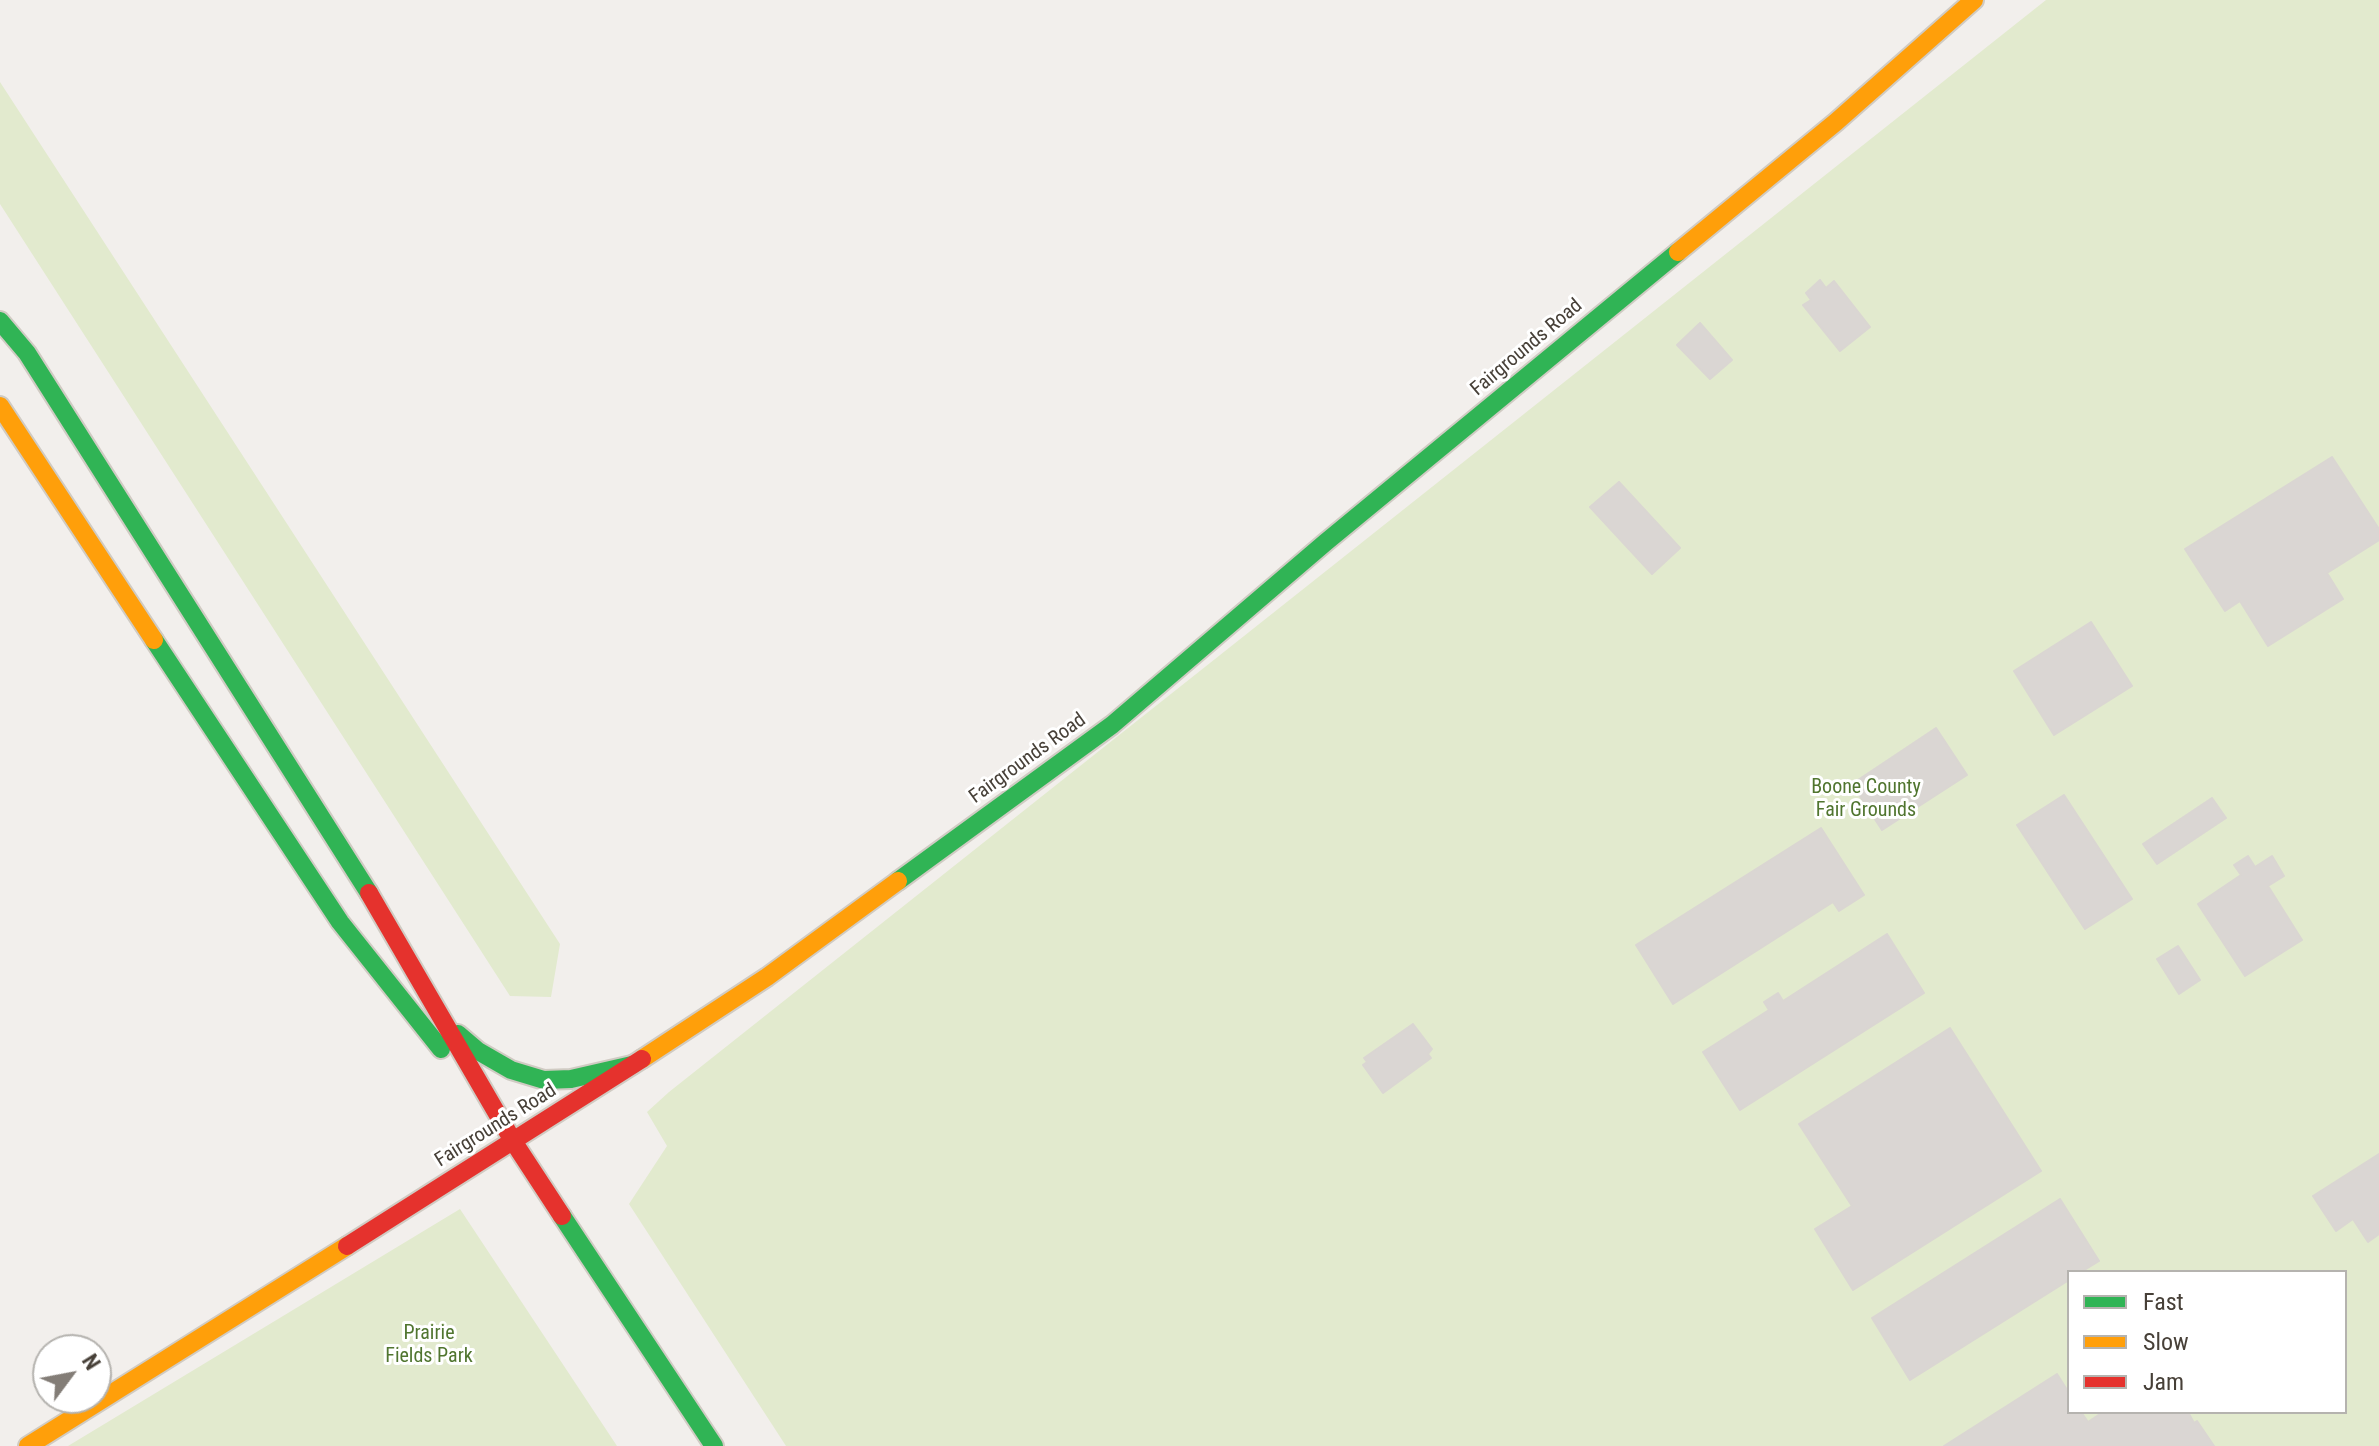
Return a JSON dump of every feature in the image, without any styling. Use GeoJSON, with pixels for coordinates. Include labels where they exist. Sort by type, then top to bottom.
{"type":"FeatureCollection","features":[{"type":"Feature","properties":{"kind":"main road","name":"Fairgrounds Road"},"geometry":{"type":"LineString","coordinates":[[28,1446],[767,977],[1112,725],[1326,542],[1836,122],[1974,0]]}},
{"type":"Feature","properties":{"kind":"main road"},"geometry":{"type":"LineString","coordinates":[[0,321],[27,353],[327,825],[513,1141],[714,1446]]}},
{"type":"Feature","properties":{"kind":"main road"},"geometry":{"type":"LineString","coordinates":[[0,406],[340,922],[513,1141]]}},
{"type":"Feature","properties":{"kind":"main road"},"geometry":{"type":"LineString","coordinates":[[444,1022],[478,1051],[511,1070],[544,1080],[571,1079],[632,1065]]}},
{"type":"Feature","properties":{"kind":"green space","name":"Boone County Fair Grounds"},"geometry":{"type":"Polygon","coordinates":[[[2046,0],[2379,0],[2379,1446],[786,1446],[629,1204],[667,1146],[647,1112],[2046,0]]]}},
{"type":"Feature","properties":{"kind":"green space"},"geometry":{"type":"Polygon","coordinates":[[[0,82],[560,944],[551,997],[510,996],[0,204],[0,82]]]}},
{"type":"Feature","properties":{"kind":"green space","name":"Prairie Fields Park"},"geometry":{"type":"Polygon","coordinates":[[[460,1209],[617,1446],[68,1446],[460,1209]]]}},
{"type":"Feature","properties":{"kind":"building"},"geometry":{"type":"Polygon","coordinates":[[[1820,280],[1826,288],[1834,281],[1870,327],[1840,351],[1803,305],[1811,300],[1806,293],[1820,280]]]}},
{"type":"Feature","properties":{"kind":"building"},"geometry":{"type":"Polygon","coordinates":[[[1700,323],[1732,360],[1710,379],[1677,345],[1700,323]]]}},
{"type":"Feature","properties":{"kind":"building"},"geometry":{"type":"Polygon","coordinates":[[[2332,457],[2379,529],[2379,540],[2327,573],[2343,599],[2268,646],[2240,601],[2225,611],[2185,549],[2332,457]]]}},
{"type":"Feature","properties":{"kind":"building"},"geometry":{"type":"Polygon","coordinates":[[[1619,482],[1680,548],[1652,574],[1590,507],[1619,482]]]}},
{"type":"Feature","properties":{"kind":"building"},"geometry":{"type":"Polygon","coordinates":[[[2091,622],[2132,686],[2054,735],[2014,671],[2091,622]]]}},
{"type":"Feature","properties":{"kind":"building"},"geometry":{"type":"Polygon","coordinates":[[[1936,728],[1967,775],[1882,830],[1852,784],[1936,728]]]}},
{"type":"Feature","properties":{"kind":"building"},"geometry":{"type":"Polygon","coordinates":[[[2064,795],[2132,899],[2085,929],[2017,825],[2064,795]]]}},
{"type":"Feature","properties":{"kind":"building"},"geometry":{"type":"Polygon","coordinates":[[[2212,798],[2226,818],[2157,864],[2143,844],[2212,798]]]}},
{"type":"Feature","properties":{"kind":"building"},"geometry":{"type":"Polygon","coordinates":[[[1821,828],[1864,895],[1839,911],[1833,902],[1673,1004],[1636,945],[1821,828]]]}},
{"type":"Feature","properties":{"kind":"building"},"geometry":{"type":"Polygon","coordinates":[[[2248,856],[2255,867],[2272,856],[2284,876],[2268,886],[2302,940],[2245,976],[2198,904],[2241,875],[2234,865],[2248,856]]]}},
{"type":"Feature","properties":{"kind":"building"},"geometry":{"type":"Polygon","coordinates":[[[1887,934],[1924,993],[1740,1110],[1703,1052],[1769,1010],[1764,1002],[1778,993],[1783,1001],[1887,934]]]}},
{"type":"Feature","properties":{"kind":"building"},"geometry":{"type":"Polygon","coordinates":[[[2178,946],[2200,980],[2179,994],[2157,959],[2178,946]]]}},
{"type":"Feature","properties":{"kind":"building"},"geometry":{"type":"Polygon","coordinates":[[[1413,1024],[1432,1049],[1428,1054],[1431,1058],[1383,1093],[1363,1065],[1367,1062],[1364,1058],[1413,1024]]]}},
{"type":"Feature","properties":{"kind":"building"},"geometry":{"type":"Polygon","coordinates":[[[1950,1028],[2041,1171],[1853,1290],[1815,1229],[1852,1206],[1799,1124],[1950,1028]]]}},
{"type":"Feature","properties":{"kind":"building"},"geometry":{"type":"Polygon","coordinates":[[[2379,1154],[2379,1234],[2368,1242],[2353,1219],[2336,1231],[2313,1196],[2379,1154]]]}},
{"type":"Feature","properties":{"kind":"building"},"geometry":{"type":"Polygon","coordinates":[[[2060,1199],[2099,1261],[2084,1270],[2067,1270],[2067,1281],[1910,1380],[1872,1318],[2060,1199]]]}},
{"type":"Feature","properties":{"kind":"building"},"geometry":{"type":"Polygon","coordinates":[[[2057,1374],[2067,1390],[2067,1414],[2082,1414],[2088,1422],[2100,1414],[2189,1414],[2214,1446],[1944,1446],[2057,1374]]]}},
{"type":"Feature","properties":{"kind":"traffic: fast"},"geometry":{"type":"LineString","coordinates":[[898,881],[1112,725],[1326,542],[1678,252]]}},
{"type":"Feature","properties":{"kind":"traffic: fast"},"geometry":{"type":"LineString","coordinates":[[0,321],[27,353],[369,893]]}},
{"type":"Feature","properties":{"kind":"traffic: fast"},"geometry":{"type":"LineString","coordinates":[[154,640],[340,922],[441,1049]]}},
{"type":"Feature","properties":{"kind":"traffic: fast"},"geometry":{"type":"LineString","coordinates":[[458,1034],[478,1051],[511,1070],[544,1080],[571,1079],[632,1065]]}},
{"type":"Feature","properties":{"kind":"traffic: fast"},"geometry":{"type":"LineString","coordinates":[[562,1216],[714,1446]]}},
{"type":"Feature","properties":{"kind":"traffic: slow"},"geometry":{"type":"LineString","coordinates":[[1678,252],[1836,122],[1974,0]]}},
{"type":"Feature","properties":{"kind":"traffic: slow"},"geometry":{"type":"LineString","coordinates":[[0,406],[154,640]]}},
{"type":"Feature","properties":{"kind":"traffic: slow"},"geometry":{"type":"LineString","coordinates":[[642,1059],[767,977],[898,881]]}},
{"type":"Feature","properties":{"kind":"traffic: slow"},"geometry":{"type":"LineString","coordinates":[[28,1446],[347,1246]]}},
{"type":"Feature","properties":{"kind":"traffic: jam"},"geometry":{"type":"LineString","coordinates":[[369,893],[513,1141],[562,1216]]}},
{"type":"Feature","properties":{"kind":"traffic: jam"},"geometry":{"type":"LineString","coordinates":[[347,1246],[642,1059]]}}]}
